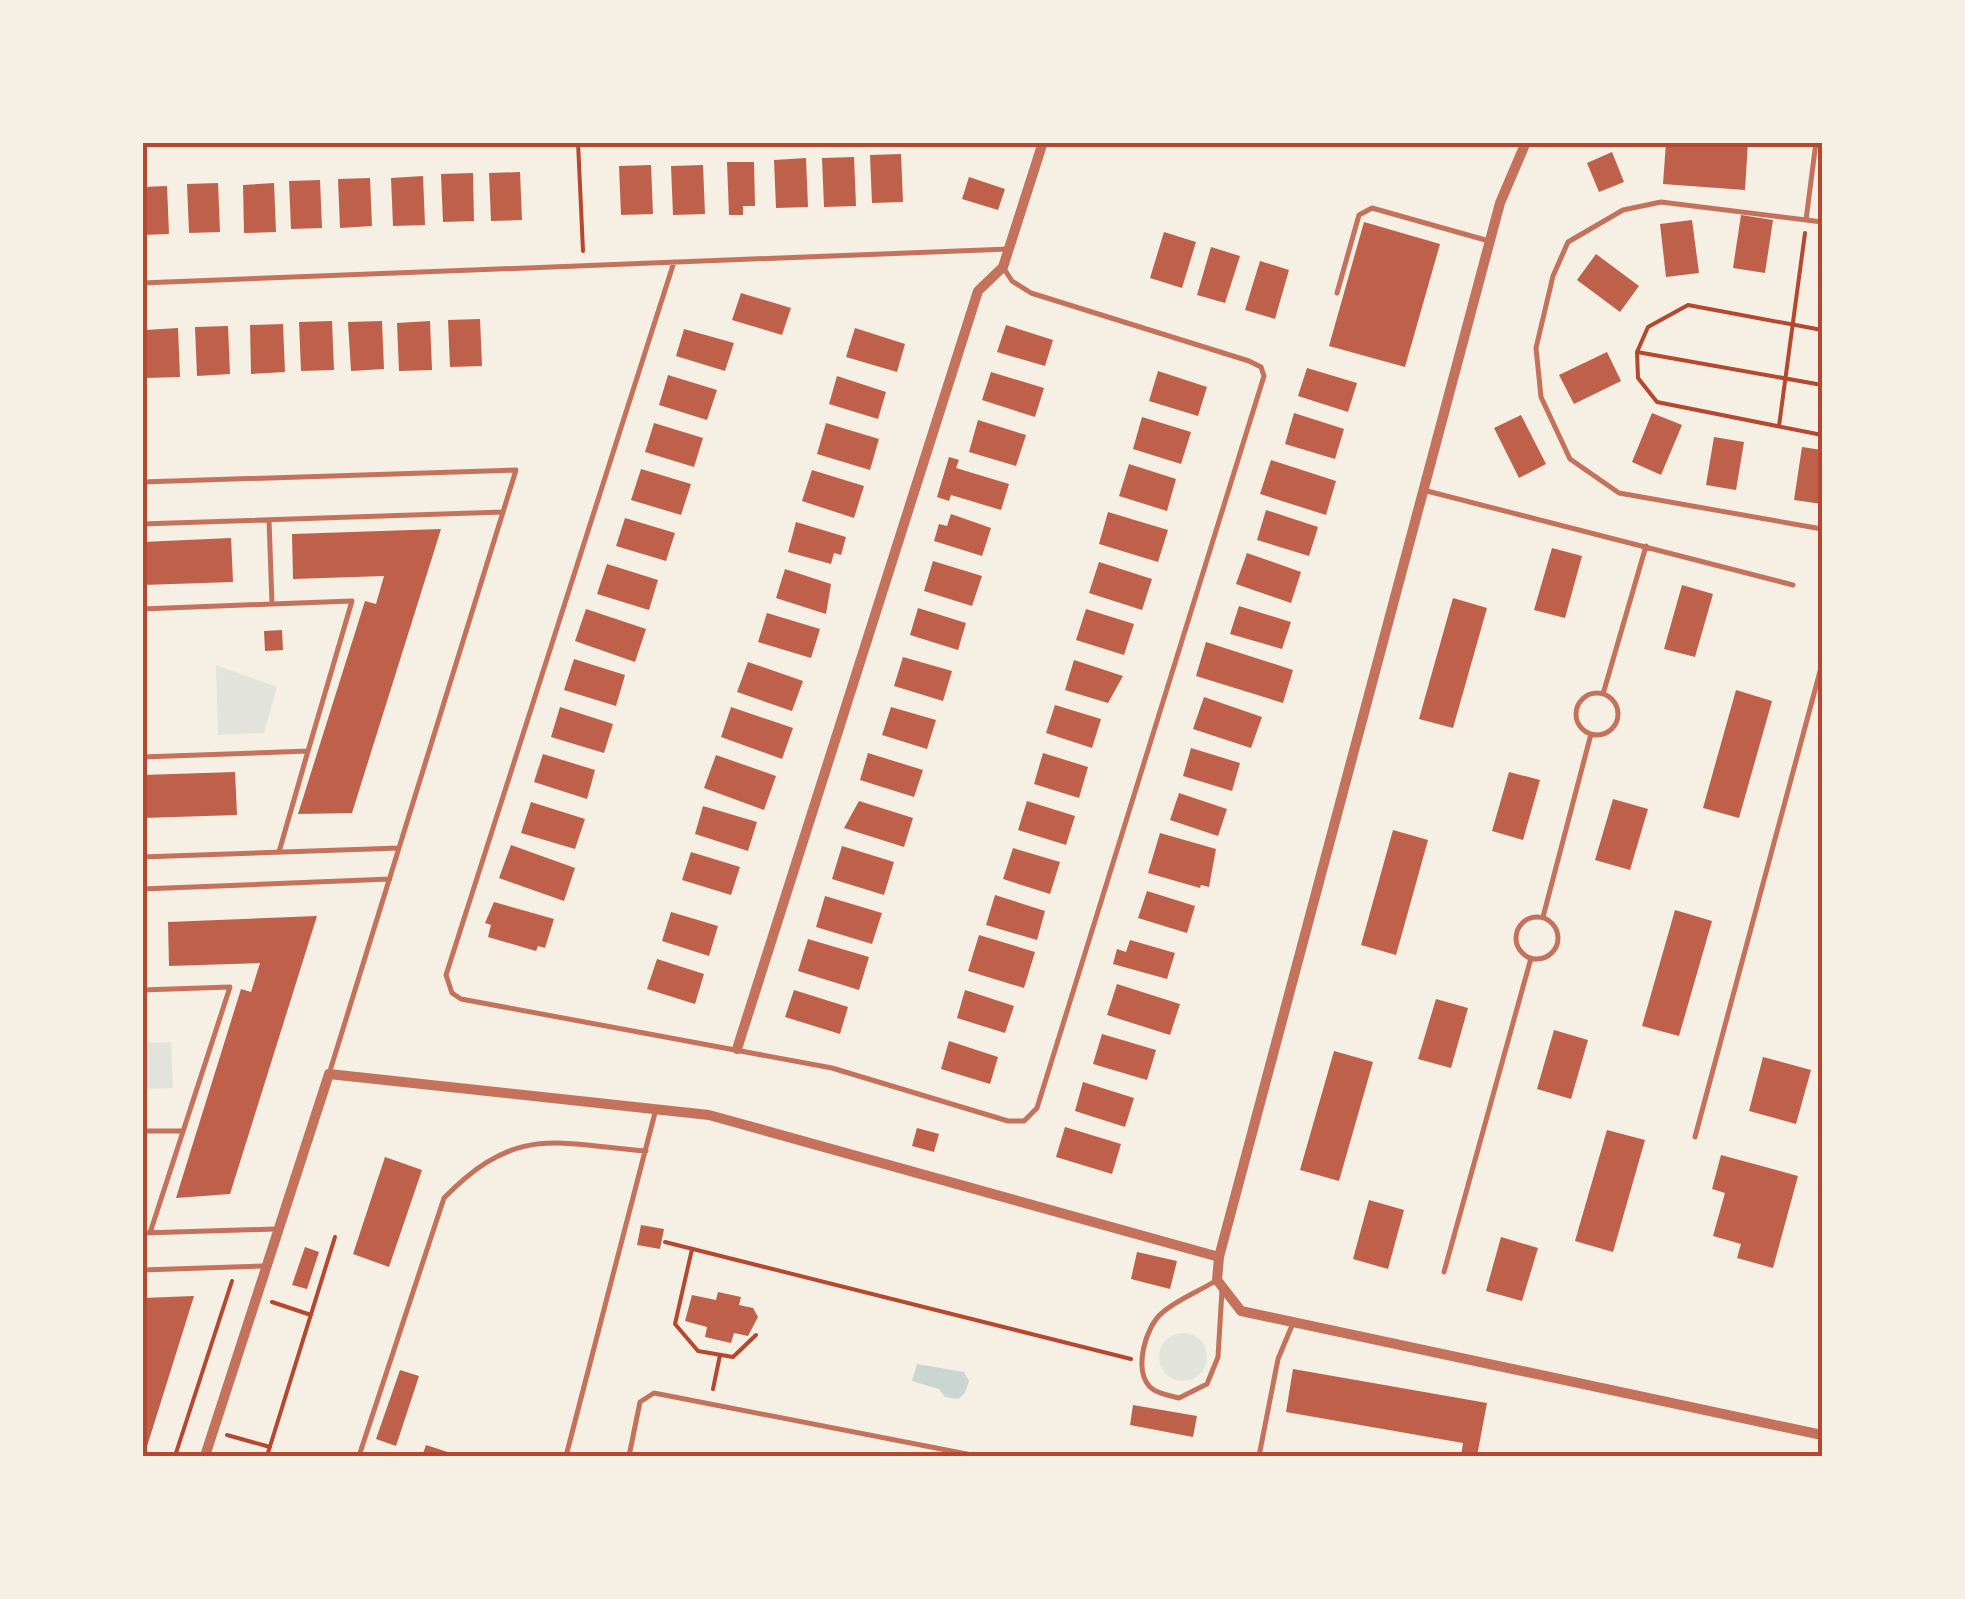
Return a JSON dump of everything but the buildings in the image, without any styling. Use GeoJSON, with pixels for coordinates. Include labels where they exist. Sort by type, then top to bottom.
{"type":"FeatureCollection","features":[{"type":"Feature","properties":{"kind":"street"},"geometry":{"type":"LineString","coordinates":[[737,1049],[978,291],[1003,268],[1043,142]]}},
{"type":"Feature","properties":{"kind":"street"},"geometry":{"type":"LineString","coordinates":[[1526,142],[1500,204],[1421,490],[1219,1256],[1220,1285],[1242,1311],[1822,1435]]}},
{"type":"Feature","properties":{"kind":"street"},"geometry":{"type":"LineString","coordinates":[[204,1456],[329,1074],[656,1109],[742,1124],[1219,1256]]}},
{"type":"Feature","properties":{"kind":"lane"},"geometry":{"type":"LineString","coordinates":[[1806,220],[1816,142]]}},
{"type":"Feature","properties":{"kind":"lane"},"geometry":{"type":"LineString","coordinates":[[1822,222],[1661,202],[1623,210],[1568,242],[1553,276],[1536,348],[1541,397],[1570,459],[1619,493],[1822,529]]}},
{"type":"Feature","properties":{"kind":"lane"},"geometry":{"type":"LineString","coordinates":[[1337,293],[1359,215],[1372,208],[1490,241]]}},
{"type":"Feature","properties":{"kind":"lane"},"geometry":{"type":"LineString","coordinates":[[142,284],[1009,249]]}},
{"type":"Feature","properties":{"kind":"lane"},"geometry":{"type":"LineString","coordinates":[[674,262],[446,975],[452,993],[461,999],[832,1068],[1008,1121],[1024,1121],[1037,1108],[1264,376],[1261,367],[1249,361],[1031,293],[1012,281],[1003,268]]}},
{"type":"Feature","properties":{"kind":"lane"},"geometry":{"type":"LineString","coordinates":[[142,482],[516,470],[329,1074]]}},
{"type":"Feature","properties":{"kind":"lane"},"geometry":{"type":"LineString","coordinates":[[1421,490],[1793,585]]}},
{"type":"Feature","properties":{"kind":"lane"},"geometry":{"type":"LineString","coordinates":[[142,524],[503,512]]}},
{"type":"Feature","properties":{"kind":"lane"},"geometry":{"type":"LineString","coordinates":[[269,520],[272,604]]}},
{"type":"Feature","properties":{"kind":"lane"},"geometry":{"type":"LineString","coordinates":[[1603,694],[1646,546]]}},
{"type":"Feature","properties":{"kind":"lane"},"geometry":{"type":"LineString","coordinates":[[142,609],[352,601],[279,852]]}},
{"type":"Feature","properties":{"kind":"lane"},"geometry":{"type":"LineString","coordinates":[[1695,1137],[1822,664]]}},
{"type":"Feature","properties":{"kind":"lane"},"geometry":{"type":"LineString","coordinates":[[1603,694],[1612,699],[1618,720],[1612,730],[1591,734],[1582,728],[1577,708],[1582,698],[1603,694]]}},
{"type":"Feature","properties":{"kind":"lane"},"geometry":{"type":"LineString","coordinates":[[1544,918],[1591,734]]}},
{"type":"Feature","properties":{"kind":"lane"},"geometry":{"type":"LineString","coordinates":[[142,757],[308,751]]}},
{"type":"Feature","properties":{"kind":"lane"},"geometry":{"type":"LineString","coordinates":[[142,857],[399,848]]}},
{"type":"Feature","properties":{"kind":"lane"},"geometry":{"type":"LineString","coordinates":[[142,889],[390,879]]}},
{"type":"Feature","properties":{"kind":"lane"},"geometry":{"type":"LineString","coordinates":[[1532,917],[1544,918],[1558,933],[1558,944],[1542,958],[1531,958],[1517,943],[1517,932],[1532,917]]}},
{"type":"Feature","properties":{"kind":"lane"},"geometry":{"type":"LineString","coordinates":[[1444,1272],[1531,958]]}},
{"type":"Feature","properties":{"kind":"lane"},"geometry":{"type":"LineString","coordinates":[[142,990],[230,986],[146,1233],[278,1229]]}},
{"type":"Feature","properties":{"kind":"lane"},"geometry":{"type":"LineString","coordinates":[[566,1456],[656,1109]]}},
{"type":"Feature","properties":{"kind":"lane"},"geometry":{"type":"LineString","coordinates":[[142,1132],[180,1130]]}},
{"type":"Feature","properties":{"kind":"lane"},"geometry":{"type":"LineString","coordinates":[[360,1456],[444,1198],[470,1172],[529,1142],[646,1151]]}},
{"type":"Feature","properties":{"kind":"lane"},"geometry":{"type":"LineString","coordinates":[[142,1270],[266,1266]]}},
{"type":"Feature","properties":{"kind":"lane"},"geometry":{"type":"LineString","coordinates":[[1220,1285],[1218,1357],[1207,1384],[1199,1392],[1179,1398],[1153,1391],[1145,1380],[1143,1362],[1150,1326],[1164,1310],[1220,1285]]}},
{"type":"Feature","properties":{"kind":"lane"},"geometry":{"type":"LineString","coordinates":[[1259,1456],[1278,1359],[1294,1323]]}},
{"type":"Feature","properties":{"kind":"lane"},"geometry":{"type":"LineString","coordinates":[[629,1456],[640,1402],[654,1393],[977,1456]]}},
{"type":"Feature","properties":{"kind":"path"},"geometry":{"type":"LineString","coordinates":[[578,142],[583,266]]}},
{"type":"Feature","properties":{"kind":"path"},"geometry":{"type":"LineString","coordinates":[[1779,426],[1806,220]]}},
{"type":"Feature","properties":{"kind":"path"},"geometry":{"type":"LineString","coordinates":[[1822,330],[1688,304],[1648,327],[1637,352],[1638,378],[1657,402],[1822,435]]}},
{"type":"Feature","properties":{"kind":"path"},"geometry":{"type":"LineString","coordinates":[[1637,352],[1822,385]]}},
{"type":"Feature","properties":{"kind":"path"},"geometry":{"type":"LineString","coordinates":[[267,1456],[335,1237]]}},
{"type":"Feature","properties":{"kind":"path"},"geometry":{"type":"LineString","coordinates":[[665,1242],[1143,1362]]}},
{"type":"Feature","properties":{"kind":"path"},"geometry":{"type":"LineString","coordinates":[[692,1248],[675,1324],[698,1350],[734,1357],[756,1334]]}},
{"type":"Feature","properties":{"kind":"path"},"geometry":{"type":"LineString","coordinates":[[175,1456],[236,1267]]}},
{"type":"Feature","properties":{"kind":"path"},"geometry":{"type":"LineString","coordinates":[[256,1297],[310,1315]]}},
{"type":"Feature","properties":{"kind":"path"},"geometry":{"type":"LineString","coordinates":[[710,1404],[720,1355]]}},
{"type":"Feature","properties":{"kind":"path"},"geometry":{"type":"LineString","coordinates":[[213,1430],[270,1448]]}},
{"type":"Feature","properties":{"kind":"shaded area"},"geometry":{"type":"Polygon","coordinates":[[[216,665],[277,687],[264,733],[218,735],[216,665]]]}},
{"type":"Feature","properties":{"kind":"shaded area"},"geometry":{"type":"Polygon","coordinates":[[[171,1042],[173,1088],[143,1089],[143,1043],[171,1042]]]}},
{"type":"Feature","properties":{"kind":"shaded area"},"geometry":{"type":"Polygon","coordinates":[[[1183,1333],[1200,1340],[1207,1357],[1200,1374],[1183,1381],[1166,1374],[1159,1357],[1166,1340],[1183,1333]]]}},
{"type":"Feature","properties":{"kind":"shaded area"},"geometry":{"type":"Polygon","coordinates":[[[917,1364],[964,1372],[969,1381],[965,1393],[958,1399],[945,1397],[939,1389],[912,1381],[917,1364]]]}}]}
